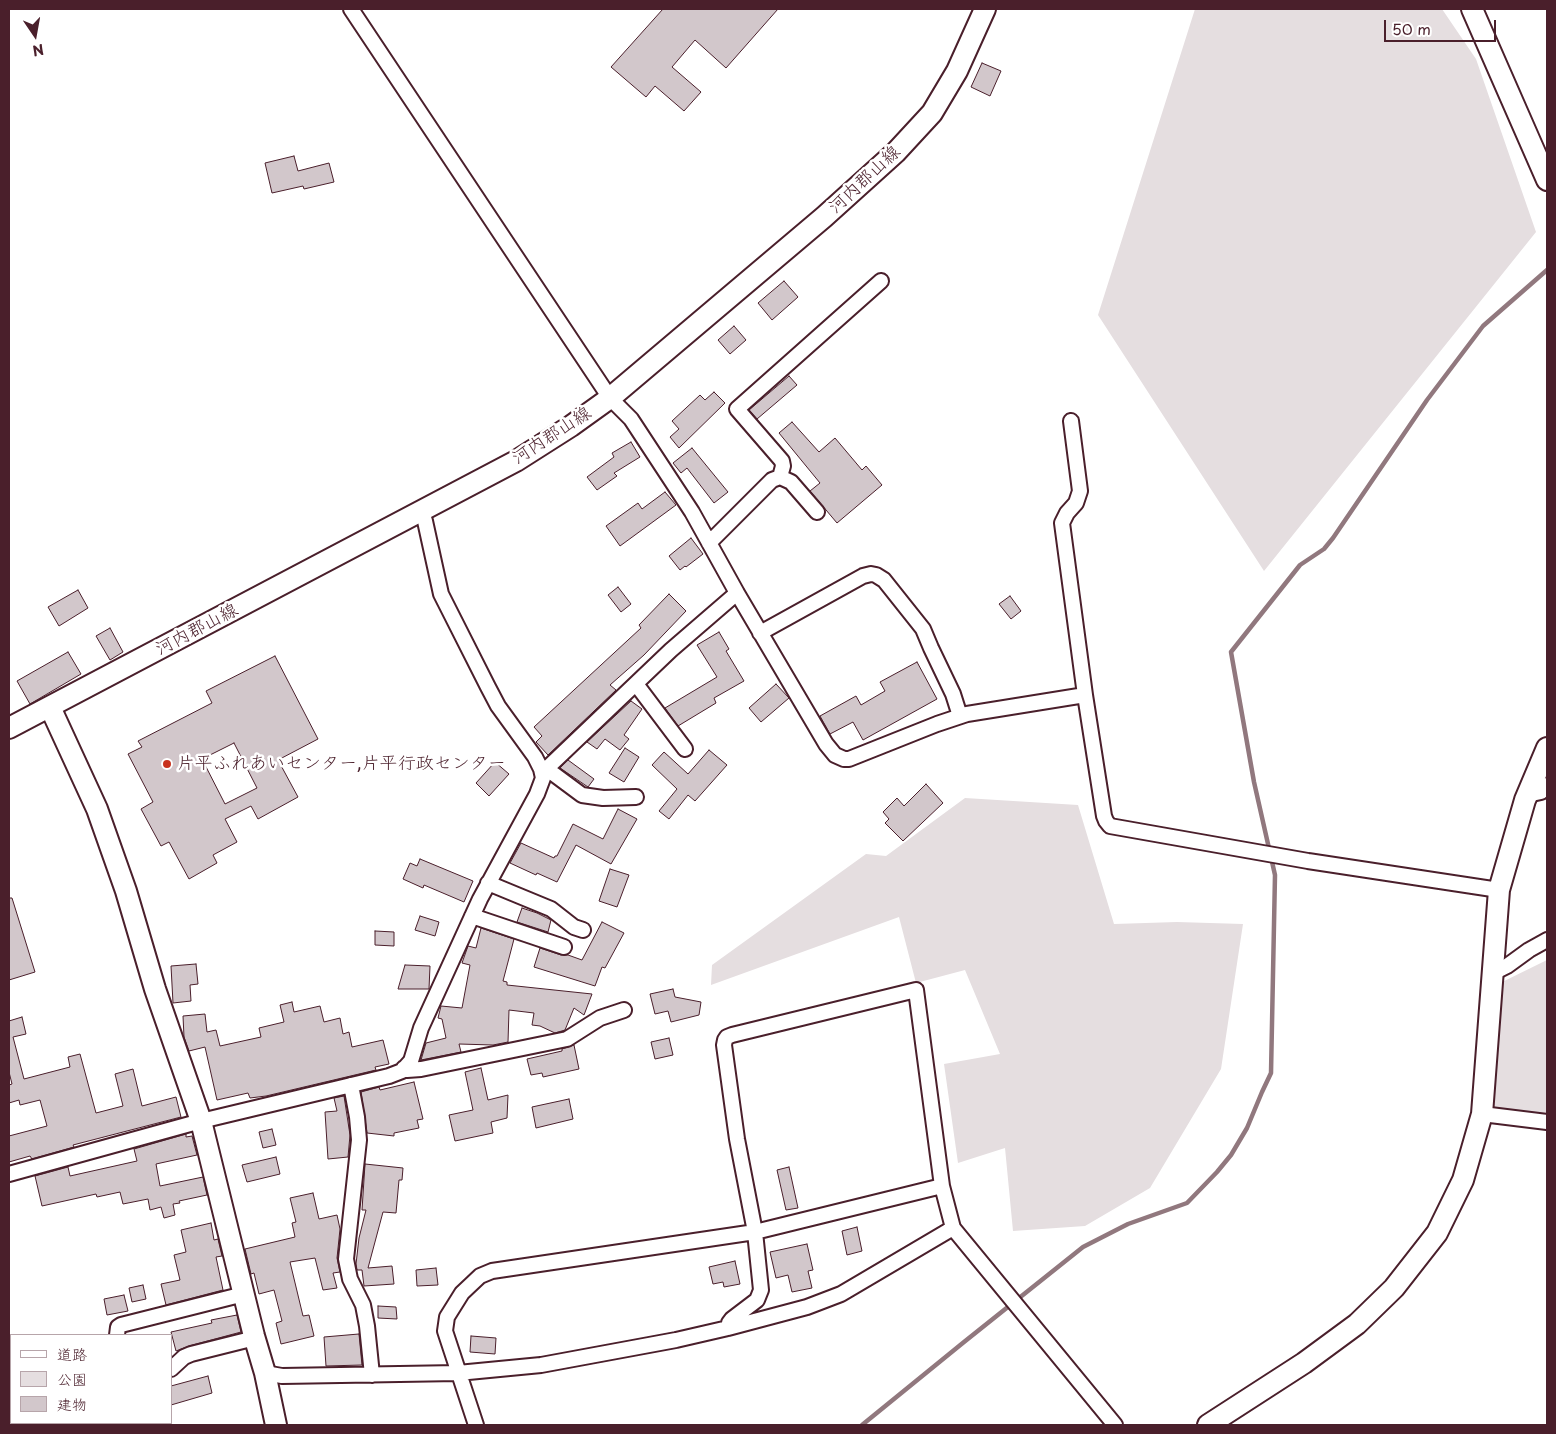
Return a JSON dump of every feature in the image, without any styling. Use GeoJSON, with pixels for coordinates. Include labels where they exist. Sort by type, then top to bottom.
{"type":"FeatureCollection","features":[{"type":"Feature","properties":{"kind":"street"},"geometry":{"type":"LineString","coordinates":[[351,9],[610,398],[631,419],[692,512],[760,633],[832,752],[839,758],[848,759],[960,716],[1085,695]]}},
{"type":"Feature","properties":{"kind":"street","name":"河内郡山線"},"geometry":{"type":"LineString","coordinates":[[9,728],[516,461],[571,426],[610,398],[824,217],[896,152],[932,114],[957,72],[985,9]]}},
{"type":"Feature","properties":{"kind":"street"},"geometry":{"type":"LineString","coordinates":[[1472,9],[1547,180]]}},
{"type":"Feature","properties":{"kind":"street"},"geometry":{"type":"LineString","coordinates":[[780,476],[782,461],[737,409],[881,281]]}},
{"type":"Feature","properties":{"kind":"street"},"geometry":{"type":"LineString","coordinates":[[1070,421],[1080,491],[1076,504],[1067,513],[1062,523],[1085,695],[1104,816],[1110,826],[1308,862],[1499,890]]}},
{"type":"Feature","properties":{"kind":"street"},"geometry":{"type":"LineString","coordinates":[[709,542],[772,480],[780,476]]}},
{"type":"Feature","properties":{"kind":"street"},"geometry":{"type":"LineString","coordinates":[[780,476],[791,482],[817,512]]}},
{"type":"Feature","properties":{"kind":"street"},"geometry":{"type":"LineString","coordinates":[[422,512],[441,594],[488,687],[502,711],[544,771],[582,795],[604,798],[636,797]]}},
{"type":"Feature","properties":{"kind":"street"},"geometry":{"type":"LineString","coordinates":[[760,633],[855,580],[867,575],[876,575],[884,580],[924,629],[953,694],[960,716]]}},
{"type":"Feature","properties":{"kind":"street"},"geometry":{"type":"LineString","coordinates":[[9,1174],[201,1121],[389,1076],[404,1068],[411,1060],[421,1028],[472,916],[537,794],[544,771],[671,650],[737,593]]}},
{"type":"Feature","properties":{"kind":"street"},"geometry":{"type":"LineString","coordinates":[[636,684],[685,749]]}},
{"type":"Feature","properties":{"kind":"street"},"geometry":{"type":"LineString","coordinates":[[50,706],[97,809],[126,891],[155,989],[201,1121],[265,1373],[276,1425]]}},
{"type":"Feature","properties":{"kind":"street"},"geometry":{"type":"LineString","coordinates":[[1208,1425],[1304,1363],[1357,1324],[1394,1288],[1437,1233],[1463,1180],[1482,1114],[1490,988],[1493,973],[1499,890],[1527,796],[1547,748]]}},
{"type":"Feature","properties":{"kind":"street"},"geometry":{"type":"LineString","coordinates":[[1527,796],[1541,792],[1547,785]]}},
{"type":"Feature","properties":{"kind":"street"},"geometry":{"type":"LineString","coordinates":[[488,884],[551,909],[574,927],[583,930]]}},
{"type":"Feature","properties":{"kind":"street"},"geometry":{"type":"LineString","coordinates":[[472,916],[564,947]]}},
{"type":"Feature","properties":{"kind":"street"},"geometry":{"type":"LineString","coordinates":[[1493,973],[1547,940]]}},
{"type":"Feature","properties":{"kind":"street"},"geometry":{"type":"LineString","coordinates":[[728,1328],[729,1323],[753,1304],[759,1296],[760,1290],[755,1232],[737,1139],[724,1044],[727,1037],[916,990],[942,1186],[953,1228],[1114,1425]]}},
{"type":"Feature","properties":{"kind":"street"},"geometry":{"type":"LineString","coordinates":[[404,1068],[407,1070],[421,1069],[568,1039],[600,1018],[624,1010]]}},
{"type":"Feature","properties":{"kind":"street"},"geometry":{"type":"LineString","coordinates":[[351,1085],[358,1117],[359,1140],[346,1259],[350,1279],[363,1305],[372,1375]]}},
{"type":"Feature","properties":{"kind":"street"},"geometry":{"type":"LineString","coordinates":[[1482,1114],[1547,1122]]}},
{"type":"Feature","properties":{"kind":"street"},"geometry":{"type":"LineString","coordinates":[[476,1425],[446,1338],[447,1317],[462,1293],[480,1276],[492,1271],[755,1232],[942,1186]]}},
{"type":"Feature","properties":{"kind":"street"},"geometry":{"type":"LineString","coordinates":[[265,1373],[282,1376],[458,1373],[540,1365],[676,1340],[807,1307],[841,1294],[953,1228]]}},
{"type":"Feature","properties":{"kind":"street"},"geometry":{"type":"LineString","coordinates":[[117,1334],[118,1327],[121,1325],[244,1294]]}},
{"type":"Feature","properties":{"kind":"street"},"geometry":{"type":"LineString","coordinates":[[172,1368],[184,1357],[191,1354],[255,1338]]}},
{"type":"Feature","properties":{"kind":"green space"},"geometry":{"type":"Polygon","coordinates":[[[1195,9],[1442,9],[1476,59],[1536,232],[1264,571],[1098,315],[1195,9]]]}},
{"type":"Feature","properties":{"kind":"green space"},"geometry":{"type":"Polygon","coordinates":[[[965,798],[1078,805],[1114,924],[1177,922],[1243,924],[1221,1069],[1150,1188],[1085,1226],[1013,1231],[1005,1148],[958,1163],[944,1064],[1000,1054],[965,970],[916,983],[899,917],[711,985],[712,965],[866,854],[886,856],[965,798]]]}},
{"type":"Feature","properties":{"kind":"green space"},"geometry":{"type":"Polygon","coordinates":[[[1547,960],[1547,1115],[1492,1109],[1490,988],[1547,960]]]}},
{"type":"Feature","properties":{"kind":"building"},"geometry":{"type":"Polygon","coordinates":[[[663,9],[778,9],[726,68],[695,40],[672,67],[701,92],[684,111],[655,86],[646,97],[611,67],[663,9]]]}},
{"type":"Feature","properties":{"kind":"building"},"geometry":{"type":"Polygon","coordinates":[[[982,63],[1001,71],[990,96],[971,87],[982,63]]]}},
{"type":"Feature","properties":{"kind":"building"},"geometry":{"type":"Polygon","coordinates":[[[294,156],[298,171],[329,163],[334,182],[304,189],[303,186],[272,193],[265,163],[294,156]]]}},
{"type":"Feature","properties":{"kind":"building"},"geometry":{"type":"Polygon","coordinates":[[[784,281],[798,297],[772,320],[758,303],[784,281]]]}},
{"type":"Feature","properties":{"kind":"building"},"geometry":{"type":"Polygon","coordinates":[[[734,326],[746,340],[730,354],[718,340],[734,326]]]}},
{"type":"Feature","properties":{"kind":"building"},"geometry":{"type":"Polygon","coordinates":[[[789,376],[797,385],[757,419],[749,410],[789,376]]]}},
{"type":"Feature","properties":{"kind":"building"},"geometry":{"type":"Polygon","coordinates":[[[714,392],[725,403],[679,448],[670,437],[679,429],[672,421],[700,395],[705,400],[714,392]]]}},
{"type":"Feature","properties":{"kind":"building"},"geometry":{"type":"Polygon","coordinates":[[[792,422],[819,452],[835,438],[862,470],[866,466],[882,485],[837,523],[810,491],[820,483],[779,433],[792,422]]]}},
{"type":"Feature","properties":{"kind":"building"},"geometry":{"type":"Polygon","coordinates":[[[631,442],[640,457],[614,473],[617,476],[597,490],[587,477],[614,457],[612,453],[631,442]]]}},
{"type":"Feature","properties":{"kind":"building"},"geometry":{"type":"Polygon","coordinates":[[[692,448],[728,492],[714,503],[687,468],[681,473],[673,463],[692,448]]]}},
{"type":"Feature","properties":{"kind":"building"},"geometry":{"type":"Polygon","coordinates":[[[665,492],[676,505],[620,546],[606,526],[638,503],[642,509],[665,492]]]}},
{"type":"Feature","properties":{"kind":"building"},"geometry":{"type":"Polygon","coordinates":[[[691,538],[703,554],[680,570],[669,556],[691,538]]]}},
{"type":"Feature","properties":{"kind":"building"},"geometry":{"type":"Polygon","coordinates":[[[618,587],[631,604],[621,612],[608,595],[618,587]]]}},
{"type":"Feature","properties":{"kind":"building"},"geometry":{"type":"Polygon","coordinates":[[[78,590],[88,608],[59,626],[48,607],[78,590]]]}},
{"type":"Feature","properties":{"kind":"building"},"geometry":{"type":"Polygon","coordinates":[[[669,594],[686,611],[644,655],[610,685],[616,690],[548,755],[536,742],[542,736],[534,727],[641,628],[639,625],[669,594]]]}},
{"type":"Feature","properties":{"kind":"building"},"geometry":{"type":"Polygon","coordinates":[[[1010,596],[1021,611],[1011,619],[999,604],[1010,596]]]}},
{"type":"Feature","properties":{"kind":"building"},"geometry":{"type":"Polygon","coordinates":[[[110,628],[123,652],[110,660],[96,636],[110,628]]]}},
{"type":"Feature","properties":{"kind":"building"},"geometry":{"type":"Polygon","coordinates":[[[719,632],[729,649],[726,651],[744,681],[714,698],[716,703],[678,726],[665,708],[717,677],[697,645],[719,632]]]}},
{"type":"Feature","properties":{"kind":"building"},"geometry":{"type":"Polygon","coordinates":[[[68,652],[81,674],[30,704],[17,681],[68,652]]]}},
{"type":"Feature","properties":{"kind":"building"},"geometry":{"type":"Polygon","coordinates":[[[275,656],[318,739],[278,760],[298,797],[258,819],[251,806],[225,819],[237,842],[213,855],[217,863],[189,879],[169,842],[161,846],[141,809],[153,802],[128,754],[142,747],[138,741],[212,703],[206,691],[275,656]],[[234,743],[202,759],[225,804],[257,788],[234,743]]]}},
{"type":"Feature","properties":{"kind":"building"},"geometry":{"type":"Polygon","coordinates":[[[917,662],[937,699],[863,740],[853,722],[830,734],[820,716],[856,696],[861,705],[885,691],[880,682],[917,662]]]}},
{"type":"Feature","properties":{"kind":"building"},"geometry":{"type":"Polygon","coordinates":[[[776,684],[789,698],[761,722],[749,708],[776,684]]]}},
{"type":"Feature","properties":{"kind":"building"},"geometry":{"type":"Polygon","coordinates":[[[631,701],[642,709],[624,735],[629,739],[620,750],[605,739],[597,749],[587,742],[631,701]]]}},
{"type":"Feature","properties":{"kind":"building"},"geometry":{"type":"Polygon","coordinates":[[[625,748],[639,757],[624,782],[609,773],[625,748]]]}},
{"type":"Feature","properties":{"kind":"building"},"geometry":{"type":"Polygon","coordinates":[[[709,750],[727,765],[695,801],[688,795],[669,819],[659,811],[677,789],[652,765],[664,752],[688,774],[709,750]]]}},
{"type":"Feature","properties":{"kind":"building"},"geometry":{"type":"Polygon","coordinates":[[[568,760],[594,779],[588,787],[560,768],[568,760]]]}},
{"type":"Feature","properties":{"kind":"building"},"geometry":{"type":"Polygon","coordinates":[[[495,762],[509,774],[489,796],[476,783],[495,762]]]}},
{"type":"Feature","properties":{"kind":"building"},"geometry":{"type":"Polygon","coordinates":[[[926,784],[943,803],[903,841],[885,823],[889,819],[883,812],[897,798],[904,806],[926,784]]]}},
{"type":"Feature","properties":{"kind":"building"},"geometry":{"type":"Polygon","coordinates":[[[618,809],[637,819],[611,864],[576,845],[557,882],[510,863],[521,843],[554,858],[557,856],[573,824],[603,839],[618,809]]]}},
{"type":"Feature","properties":{"kind":"building"},"geometry":{"type":"Polygon","coordinates":[[[420,859],[473,881],[464,902],[424,885],[423,888],[403,879],[410,863],[417,866],[420,859]]]}},
{"type":"Feature","properties":{"kind":"building"},"geometry":{"type":"Polygon","coordinates":[[[610,869],[629,875],[617,907],[599,901],[610,869]]]}},
{"type":"Feature","properties":{"kind":"building"},"geometry":{"type":"Polygon","coordinates":[[[9,898],[12,898],[35,972],[9,980],[9,898]]]}},
{"type":"Feature","properties":{"kind":"building"},"geometry":{"type":"Polygon","coordinates":[[[522,908],[551,920],[548,932],[517,922],[522,908]]]}},
{"type":"Feature","properties":{"kind":"building"},"geometry":{"type":"Polygon","coordinates":[[[420,916],[439,922],[435,936],[415,930],[420,916]]]}},
{"type":"Feature","properties":{"kind":"building"},"geometry":{"type":"Polygon","coordinates":[[[602,922],[624,933],[605,968],[602,967],[595,986],[534,967],[540,948],[582,960],[602,922]]]}},
{"type":"Feature","properties":{"kind":"building"},"geometry":{"type":"Polygon","coordinates":[[[481,928],[514,939],[503,981],[507,982],[507,985],[592,994],[584,1015],[574,1008],[565,1030],[555,1033],[540,1026],[532,1025],[534,1013],[509,1010],[508,1042],[493,1045],[459,1044],[461,1052],[421,1060],[426,1043],[446,1038],[442,1019],[438,1018],[441,1006],[462,1008],[470,965],[462,963],[468,946],[476,948],[481,928]]]}},
{"type":"Feature","properties":{"kind":"building"},"geometry":{"type":"Polygon","coordinates":[[[375,931],[394,932],[394,946],[375,945],[375,931]]]}},
{"type":"Feature","properties":{"kind":"building"},"geometry":{"type":"Polygon","coordinates":[[[196,964],[198,984],[190,985],[191,1001],[173,1003],[171,966],[196,964]]]}},
{"type":"Feature","properties":{"kind":"building"},"geometry":{"type":"Polygon","coordinates":[[[405,965],[430,966],[429,989],[398,989],[405,965]]]}},
{"type":"Feature","properties":{"kind":"building"},"geometry":{"type":"Polygon","coordinates":[[[673,989],[675,997],[701,1002],[699,1015],[671,1022],[668,1011],[655,1014],[650,994],[673,989]]]}},
{"type":"Feature","properties":{"kind":"building"},"geometry":{"type":"Polygon","coordinates":[[[292,1002],[294,1012],[320,1006],[324,1022],[340,1018],[343,1034],[349,1032],[352,1047],[383,1040],[389,1064],[375,1067],[376,1070],[266,1096],[250,1098],[248,1093],[217,1100],[205,1047],[189,1051],[184,1037],[183,1016],[205,1014],[207,1032],[216,1030],[220,1046],[261,1037],[259,1028],[284,1022],[280,1005],[292,1002]]]}},
{"type":"Feature","properties":{"kind":"building"},"geometry":{"type":"Polygon","coordinates":[[[22,1017],[26,1034],[13,1037],[24,1079],[70,1067],[68,1057],[80,1054],[96,1113],[123,1106],[115,1074],[133,1069],[142,1106],[176,1097],[181,1117],[73,1145],[74,1147],[32,1159],[30,1156],[9,1162],[9,1136],[47,1126],[40,1100],[20,1105],[19,1100],[9,1103],[9,1085],[12,1084],[9,1072],[9,1021],[22,1017]]]}},
{"type":"Feature","properties":{"kind":"building"},"geometry":{"type":"Polygon","coordinates":[[[669,1038],[673,1055],[655,1059],[651,1042],[669,1038]]]}},
{"type":"Feature","properties":{"kind":"building"},"geometry":{"type":"Polygon","coordinates":[[[574,1045],[579,1069],[543,1077],[542,1073],[531,1075],[527,1059],[562,1051],[562,1049],[574,1045]]]}},
{"type":"Feature","properties":{"kind":"building"},"geometry":{"type":"Polygon","coordinates":[[[481,1068],[488,1100],[508,1095],[507,1118],[491,1122],[493,1133],[455,1141],[449,1115],[473,1110],[465,1072],[481,1068]]]}},
{"type":"Feature","properties":{"kind":"building"},"geometry":{"type":"Polygon","coordinates":[[[414,1082],[423,1119],[417,1120],[419,1128],[394,1133],[394,1136],[367,1133],[361,1092],[379,1087],[380,1090],[414,1082]]]}},
{"type":"Feature","properties":{"kind":"building"},"geometry":{"type":"Polygon","coordinates":[[[344,1096],[350,1135],[348,1157],[328,1159],[325,1112],[337,1111],[334,1098],[344,1096]]]}},
{"type":"Feature","properties":{"kind":"building"},"geometry":{"type":"Polygon","coordinates":[[[569,1099],[573,1119],[536,1128],[532,1107],[569,1099]]]}},
{"type":"Feature","properties":{"kind":"building"},"geometry":{"type":"Polygon","coordinates":[[[272,1129],[276,1145],[263,1148],[259,1132],[272,1129]]]}},
{"type":"Feature","properties":{"kind":"building"},"geometry":{"type":"Polygon","coordinates":[[[186,1134],[186,1137],[192,1136],[197,1155],[156,1164],[160,1186],[203,1177],[207,1195],[173,1204],[175,1215],[164,1218],[161,1207],[150,1210],[148,1199],[123,1204],[120,1192],[97,1197],[96,1194],[42,1206],[35,1176],[68,1167],[70,1176],[137,1161],[134,1149],[186,1134]]]}},
{"type":"Feature","properties":{"kind":"building"},"geometry":{"type":"Polygon","coordinates":[[[276,1157],[280,1174],[247,1182],[242,1165],[276,1157]]]}},
{"type":"Feature","properties":{"kind":"building"},"geometry":{"type":"Polygon","coordinates":[[[365,1164],[403,1168],[402,1180],[399,1180],[396,1213],[383,1212],[368,1268],[392,1266],[394,1284],[364,1286],[362,1270],[357,1270],[359,1238],[366,1210],[362,1210],[365,1164]]]}},
{"type":"Feature","properties":{"kind":"building"},"geometry":{"type":"Polygon","coordinates":[[[789,1167],[798,1208],[786,1210],[777,1170],[789,1167]]]}},
{"type":"Feature","properties":{"kind":"building"},"geometry":{"type":"Polygon","coordinates":[[[313,1193],[319,1219],[337,1215],[340,1229],[337,1258],[340,1272],[333,1273],[337,1288],[323,1290],[315,1258],[290,1262],[303,1316],[309,1315],[314,1336],[281,1344],[276,1323],[282,1321],[274,1290],[259,1294],[254,1273],[251,1274],[245,1249],[295,1237],[292,1223],[296,1222],[290,1198],[313,1193]]]}},
{"type":"Feature","properties":{"kind":"building"},"geometry":{"type":"Polygon","coordinates":[[[211,1223],[214,1240],[218,1239],[222,1256],[216,1257],[223,1290],[166,1305],[161,1284],[180,1280],[174,1255],[186,1252],[181,1230],[211,1223]]]}},
{"type":"Feature","properties":{"kind":"building"},"geometry":{"type":"Polygon","coordinates":[[[857,1227],[862,1251],[847,1255],[842,1231],[857,1227]]]}},
{"type":"Feature","properties":{"kind":"building"},"geometry":{"type":"Polygon","coordinates":[[[807,1244],[813,1270],[808,1271],[812,1288],[792,1292],[788,1275],[776,1278],[770,1252],[807,1244]]]}},
{"type":"Feature","properties":{"kind":"building"},"geometry":{"type":"Polygon","coordinates":[[[735,1261],[740,1284],[724,1287],[723,1282],[713,1284],[709,1267],[735,1261]]]}},
{"type":"Feature","properties":{"kind":"building"},"geometry":{"type":"Polygon","coordinates":[[[436,1268],[438,1285],[417,1286],[416,1270],[436,1268]]]}},
{"type":"Feature","properties":{"kind":"building"},"geometry":{"type":"Polygon","coordinates":[[[143,1285],[146,1299],[132,1302],[129,1288],[143,1285]]]}},
{"type":"Feature","properties":{"kind":"building"},"geometry":{"type":"Polygon","coordinates":[[[124,1295],[128,1311],[107,1315],[104,1299],[124,1295]]]}},
{"type":"Feature","properties":{"kind":"building"},"geometry":{"type":"Polygon","coordinates":[[[378,1306],[396,1307],[397,1319],[378,1318],[378,1306]]]}},
{"type":"Feature","properties":{"kind":"building"},"geometry":{"type":"Polygon","coordinates":[[[237,1315],[241,1332],[176,1351],[171,1332],[212,1323],[211,1320],[237,1315]]]}},
{"type":"Feature","properties":{"kind":"building"},"geometry":{"type":"Polygon","coordinates":[[[359,1334],[362,1365],[326,1366],[324,1337],[359,1334]]]}},
{"type":"Feature","properties":{"kind":"building"},"geometry":{"type":"Polygon","coordinates":[[[471,1336],[496,1338],[495,1354],[470,1352],[471,1336]]]}},
{"type":"Feature","properties":{"kind":"building"},"geometry":{"type":"Polygon","coordinates":[[[208,1376],[212,1393],[172,1405],[172,1386],[208,1376]]]}},
{"type":"Feature","properties":{"kind":"waterway"},"geometry":{"type":"LineString","coordinates":[[862,1425],[1083,1247],[1128,1224],[1187,1203],[1231,1155],[1247,1128],[1271,1073],[1275,875],[1254,782],[1231,652],[1300,565],[1324,549],[1333,538],[1427,400],[1483,326],[1547,270]]}},
{"type":"Feature","properties":{"kind":"place","name":"片平ふれあいセンター,片平行政センター"},"geometry":{"type":"Point","coordinates":[167,764]}}]}
